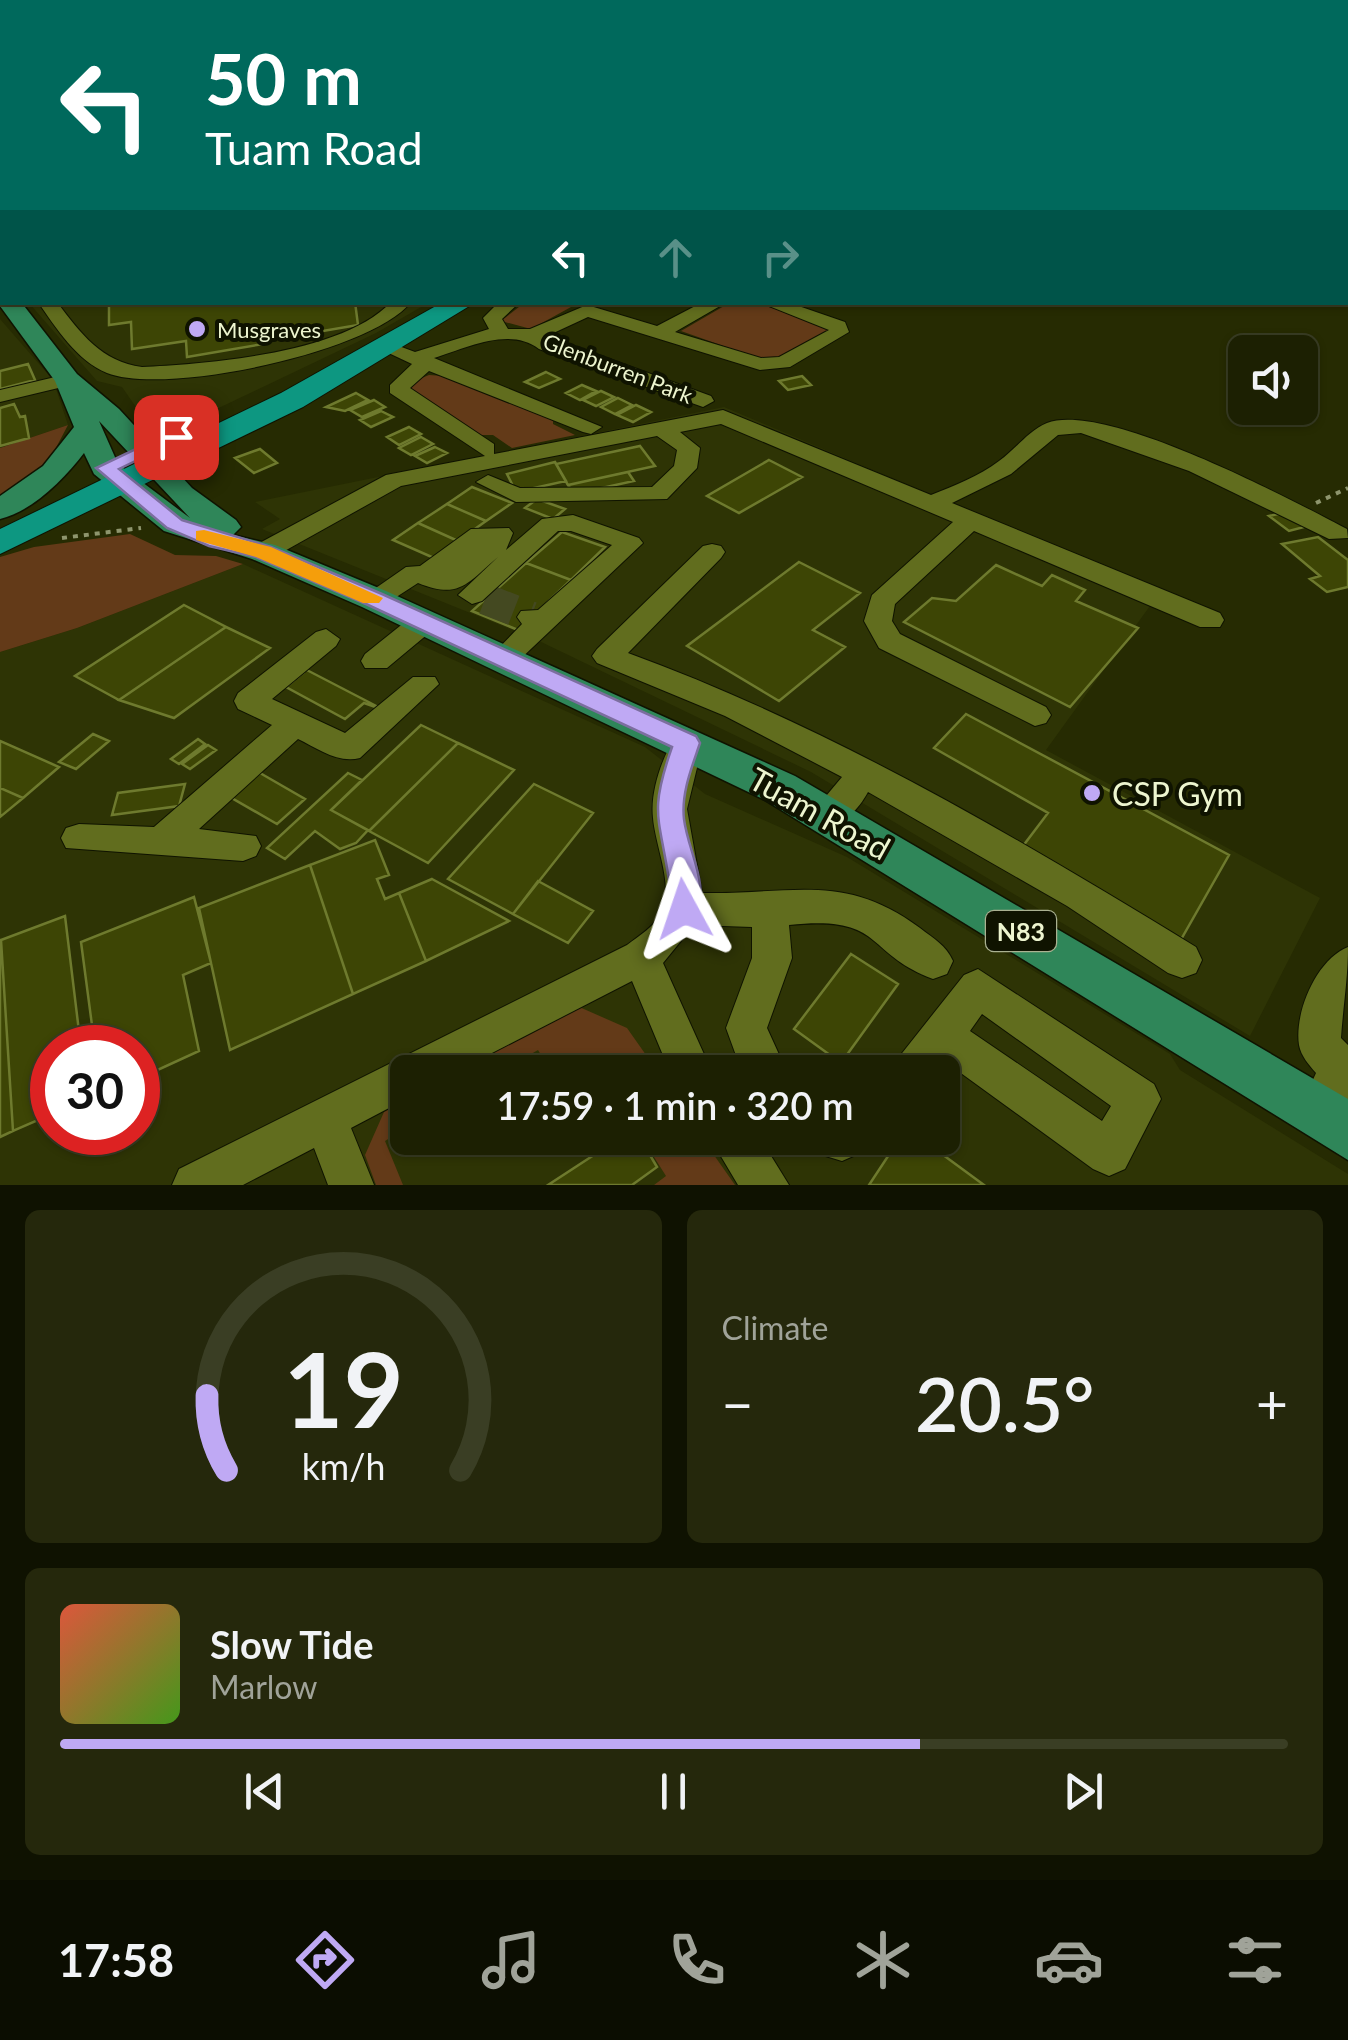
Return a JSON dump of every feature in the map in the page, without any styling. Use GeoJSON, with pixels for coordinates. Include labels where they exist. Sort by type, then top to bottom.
{"type":"FeatureCollection","features":[{"type":"Feature","properties":{"kind":"highway"},"geometry":{"type":"LineString","coordinates":[[0,524],[335,375],[458,305]]}},
{"type":"Feature","properties":{"kind":"highway"},"geometry":{"type":"LineString","coordinates":[[0,543],[128,467]]}},
{"type":"Feature","properties":{"kind":"main road","name":"Tuam Road"},"geometry":{"type":"LineString","coordinates":[[10,305],[68,380],[87,430],[128,467],[174,524],[216,541],[263,552],[506,657],[828,814],[1334,1122]]}},
{"type":"Feature","properties":{"kind":"main road","name":"Tuam Road"},"geometry":{"type":"LineString","coordinates":[[68,380],[98,400],[128,467]]}},
{"type":"Feature","properties":{"kind":"main road"},"geometry":{"type":"LineString","coordinates":[[0,510],[54,472],[87,430]]}},
{"type":"Feature","properties":{"kind":"street"},"geometry":{"type":"LineString","coordinates":[[49,305],[110,367],[152,374],[302,348],[377,324],[394,314],[400,305]]}},
{"type":"Feature","properties":{"kind":"street"},"geometry":{"type":"LineString","coordinates":[[501,334],[492,318],[507,305]]}},
{"type":"Feature","properties":{"kind":"street","name":"Glenburren Park"},"geometry":{"type":"LineString","coordinates":[[660,332],[712,305]]}},
{"type":"Feature","properties":{"kind":"street","name":"Glenburren Park"},"geometry":{"type":"LineString","coordinates":[[422,360],[501,334],[533,336],[588,311],[768,365],[788,360],[839,332],[838,326],[828,320],[778,305]]}},
{"type":"Feature","properties":{"kind":"street","name":"Glenburren Park"},"geometry":{"type":"LineString","coordinates":[[533,336],[546,345],[704,400]]}},
{"type":"Feature","properties":{"kind":"street"},"geometry":{"type":"LineString","coordinates":[[388,348],[591,426]]}},
{"type":"Feature","properties":{"kind":"street"},"geometry":{"type":"LineString","coordinates":[[422,360],[397,389],[486,450]]}},
{"type":"Feature","properties":{"kind":"street"},"geometry":{"type":"LineString","coordinates":[[0,396],[68,380]]}},
{"type":"Feature","properties":{"kind":"street"},"geometry":{"type":"LineString","coordinates":[[263,552],[394,480],[723,417],[740,420],[1210,620]]}},
{"type":"Feature","properties":{"kind":"street"},"geometry":{"type":"LineString","coordinates":[[933,502],[1006,468],[1045,433],[1073,426],[1117,436],[1299,513],[1338,534]]}},
{"type":"Feature","properties":{"kind":"street"},"geometry":{"type":"LineString","coordinates":[[488,482],[516,495],[658,494],[684,468],[689,448],[659,428]]}},
{"type":"Feature","properties":{"kind":"street"},"geometry":{"type":"LineString","coordinates":[[972,519],[882,601],[878,621],[889,641],[1036,715]]}},
{"type":"Feature","properties":{"kind":"street"},"geometry":{"type":"LineString","coordinates":[[374,599],[416,573],[457,589],[551,524],[573,523],[630,543],[536,619],[506,657]]}},
{"type":"Feature","properties":{"kind":"street"},"geometry":{"type":"LineString","coordinates":[[712,552],[607,656],[774,724],[1080,895],[1182,960]]}},
{"type":"Feature","properties":{"kind":"street"},"geometry":{"type":"LineString","coordinates":[[376,661],[424,621]]}},
{"type":"Feature","properties":{"kind":"street"},"geometry":{"type":"LineString","coordinates":[[326,639],[249,701],[348,749],[424,684]]}},
{"type":"Feature","properties":{"kind":"street"},"geometry":{"type":"LineString","coordinates":[[160,842],[294,723]]}},
{"type":"Feature","properties":{"kind":"street"},"geometry":{"type":"LineString","coordinates":[[448,1055],[642,957],[673,930],[684,909],[685,884],[670,818],[672,788],[686,743]]}},
{"type":"Feature","properties":{"kind":"street"},"geometry":{"type":"LineString","coordinates":[[828,814],[852,790],[860,772]]}},
{"type":"Feature","properties":{"kind":"street"},"geometry":{"type":"LineString","coordinates":[[78,838],[243,846]]}},
{"type":"Feature","properties":{"kind":"street"},"geometry":{"type":"LineString","coordinates":[[684,909],[767,911],[826,905],[857,909],[881,921],[933,961]]}},
{"type":"Feature","properties":{"kind":"street"},"geometry":{"type":"LineString","coordinates":[[754,1055],[747,1030],[755,989],[771,962],[774,938],[767,911]]}},
{"type":"Feature","properties":{"kind":"street"},"geometry":{"type":"LineString","coordinates":[[642,957],[684,1055]]}},
{"type":"Feature","properties":{"kind":"street"},"geometry":{"type":"LineString","coordinates":[[1334,1122],[1344,1070],[1320,1046],[1322,1009],[1348,965]]}},
{"type":"Feature","properties":{"kind":"street"},"geometry":{"type":"LineString","coordinates":[[928,1055],[943,1036]]}},
{"type":"Feature","properties":{"kind":"street"},"geometry":{"type":"LineString","coordinates":[[195,1185],[390,1084]]}},
{"type":"Feature","properties":{"kind":"street"},"geometry":{"type":"LineString","coordinates":[[325,1118],[351,1185]]}},
{"type":"Feature","properties":{"kind":"street"},"geometry":{"type":"LineString","coordinates":[[745,1155],[766,1185]]}},
{"type":"Feature","properties":{"kind":"path"},"geometry":{"type":"LineString","coordinates":[[1299,513],[1348,488]]}},
{"type":"Feature","properties":{"kind":"path"},"geometry":{"type":"LineString","coordinates":[[52,540],[156,527]]}},
{"type":"Feature","properties":{"kind":"shaded area"},"geometry":{"type":"Polygon","coordinates":[[[31,305],[425,305],[376,333],[206,414],[138,410],[122,387],[97,381],[31,305]]]}},
{"type":"Feature","properties":{"kind":"shaded area"},"geometry":{"type":"Polygon","coordinates":[[[521,305],[571,307],[531,329],[501,321],[521,305]]]}},
{"type":"Feature","properties":{"kind":"shaded area"},"geometry":{"type":"Polygon","coordinates":[[[726,305],[762,305],[827,324],[831,331],[781,359],[763,360],[681,331],[726,305]]]}},
{"type":"Feature","properties":{"kind":"shaded area"},"geometry":{"type":"Polygon","coordinates":[[[0,319],[53,380],[68,425],[0,448],[0,319]]]}},
{"type":"Feature","properties":{"kind":"shaded area"},"geometry":{"type":"Polygon","coordinates":[[[429,375],[444,376],[553,418],[553,424],[575,435],[512,448],[493,435],[478,435],[408,390],[410,383],[429,375]]]}},
{"type":"Feature","properties":{"kind":"shaded area"},"geometry":{"type":"Polygon","coordinates":[[[724,407],[1160,592],[1046,750],[1320,898],[1250,1036],[811,772],[535,639],[262,529],[280,519],[255,502],[724,407]]]}},
{"type":"Feature","properties":{"kind":"shaded area"},"geometry":{"type":"Polygon","coordinates":[[[68,425],[49,461],[0,499],[0,448],[68,425]]]}},
{"type":"Feature","properties":{"kind":"shaded area"},"geometry":{"type":"Polygon","coordinates":[[[130,534],[175,555],[216,556],[243,564],[77,628],[0,652],[0,557],[34,547],[130,534]]]}},
{"type":"Feature","properties":{"kind":"shaded area"},"geometry":{"type":"Polygon","coordinates":[[[243,564],[645,747],[705,794],[847,857],[1170,1054],[1180,1070],[1348,1174],[1348,1185],[0,1185],[0,652],[77,628],[243,564]]]}},
{"type":"Feature","properties":{"kind":"shaded area"},"geometry":{"type":"Polygon","coordinates":[[[577,1006],[627,1028],[646,1055],[541,1055],[538,1050],[529,1055],[488,1055],[577,1006]]]}},
{"type":"Feature","properties":{"kind":"shaded area"},"geometry":{"type":"Polygon","coordinates":[[[390,1109],[390,1138],[385,1141],[403,1185],[376,1185],[365,1155],[384,1112],[390,1109]]]}},
{"type":"Feature","properties":{"kind":"shaded area"},"geometry":{"type":"Polygon","coordinates":[[[653,1155],[714,1155],[735,1185],[654,1185],[666,1176],[653,1155]]]}},
{"type":"Feature","properties":{"kind":"building","name":"Musgraves"},"geometry":{"type":"Polygon","coordinates":[[[109,305],[355,305],[358,325],[270,340],[267,328],[259,330],[263,344],[187,357],[186,341],[132,349],[131,322],[109,325],[109,305]]]}},
{"type":"Feature","properties":{"kind":"building"},"geometry":{"type":"Polygon","coordinates":[[[28,364],[35,380],[0,389],[0,371],[28,364]]]}},
{"type":"Feature","properties":{"kind":"building"},"geometry":{"type":"Polygon","coordinates":[[[546,372],[560,379],[539,388],[525,382],[546,372]]]}},
{"type":"Feature","properties":{"kind":"building"},"geometry":{"type":"Polygon","coordinates":[[[802,376],[811,385],[788,390],[779,381],[802,376]]]}},
{"type":"Feature","properties":{"kind":"building"},"geometry":{"type":"Polygon","coordinates":[[[582,385],[596,391],[580,400],[566,393],[582,385]]]}},
{"type":"Feature","properties":{"kind":"building"},"geometry":{"type":"Polygon","coordinates":[[[601,391],[614,397],[596,406],[583,400],[601,391]]]}},
{"type":"Feature","properties":{"kind":"building"},"geometry":{"type":"Polygon","coordinates":[[[356,393],[368,400],[345,411],[326,407],[356,393]]]}},
{"type":"Feature","properties":{"kind":"building"},"geometry":{"type":"Polygon","coordinates":[[[618,398],[632,405],[615,414],[601,407],[618,398]]]}},
{"type":"Feature","properties":{"kind":"building"},"geometry":{"type":"Polygon","coordinates":[[[374,400],[385,407],[362,417],[350,410],[374,400]]]}},
{"type":"Feature","properties":{"kind":"building"},"geometry":{"type":"Polygon","coordinates":[[[14,404],[20,417],[25,416],[29,438],[0,446],[0,408],[14,404]]]}},
{"type":"Feature","properties":{"kind":"building"},"geometry":{"type":"Polygon","coordinates":[[[636,405],[651,412],[633,422],[617,415],[636,405]]]}},
{"type":"Feature","properties":{"kind":"building"},"geometry":{"type":"Polygon","coordinates":[[[381,411],[393,417],[371,427],[360,420],[381,411]]]}},
{"type":"Feature","properties":{"kind":"building"},"geometry":{"type":"Polygon","coordinates":[[[409,427],[421,434],[399,445],[387,437],[409,427]]]}},
{"type":"Feature","properties":{"kind":"building"},"geometry":{"type":"Polygon","coordinates":[[[421,437],[433,444],[411,455],[399,448],[421,437]]]}},
{"type":"Feature","properties":{"kind":"building"},"geometry":{"type":"Polygon","coordinates":[[[640,446],[655,466],[568,485],[556,464],[640,446]]]}},
{"type":"Feature","properties":{"kind":"building"},"geometry":{"type":"Polygon","coordinates":[[[435,447],[447,453],[427,463],[415,456],[435,447]]]}},
{"type":"Feature","properties":{"kind":"building"},"geometry":{"type":"Polygon","coordinates":[[[260,449],[277,463],[254,473],[235,458],[260,449]]]}},
{"type":"Feature","properties":{"kind":"building"},"geometry":{"type":"Polygon","coordinates":[[[769,460],[802,477],[739,513],[707,496],[769,460]]]}},
{"type":"Feature","properties":{"kind":"building"},"geometry":{"type":"Polygon","coordinates":[[[555,462],[566,481],[516,492],[507,474],[555,462]]]}},
{"type":"Feature","properties":{"kind":"building"},"geometry":{"type":"Polygon","coordinates":[[[628,472],[634,481],[574,494],[568,485],[628,472]]]}},
{"type":"Feature","properties":{"kind":"building"},"geometry":{"type":"Polygon","coordinates":[[[472,487],[512,503],[486,521],[447,504],[472,487]]]}},
{"type":"Feature","properties":{"kind":"building"},"geometry":{"type":"Polygon","coordinates":[[[537,499],[565,509],[553,519],[525,508],[537,499]]]}},
{"type":"Feature","properties":{"kind":"building"},"geometry":{"type":"Polygon","coordinates":[[[447,504],[486,521],[458,541],[418,523],[447,504]]]}},
{"type":"Feature","properties":{"kind":"building"},"geometry":{"type":"Polygon","coordinates":[[[1283,513],[1304,527],[1289,531],[1269,516],[1283,513]]]}},
{"type":"Feature","properties":{"kind":"building"},"geometry":{"type":"Polygon","coordinates":[[[418,523],[458,541],[434,558],[393,540],[418,523]]]}},
{"type":"Feature","properties":{"kind":"building"},"geometry":{"type":"Polygon","coordinates":[[[562,532],[605,547],[571,580],[526,563],[562,532]]]}},
{"type":"Feature","properties":{"kind":"building"},"geometry":{"type":"Polygon","coordinates":[[[1318,537],[1348,560],[1348,587],[1327,592],[1310,579],[1320,576],[1282,544],[1318,537]]]}},
{"type":"Feature","properties":{"kind":"building"},"geometry":{"type":"Polygon","coordinates":[[[799,562],[860,593],[813,630],[845,647],[779,701],[687,646],[799,562]]]}},
{"type":"Feature","properties":{"kind":"building"},"geometry":{"type":"Polygon","coordinates":[[[526,563],[571,580],[518,630],[472,611],[526,563]]]}},
{"type":"Feature","properties":{"kind":"building"},"geometry":{"type":"Polygon","coordinates":[[[996,565],[1042,586],[1052,575],[1085,590],[1076,601],[1138,628],[1070,707],[904,622],[932,598],[956,601],[996,565]]]}},
{"type":"Feature","properties":{"kind":"building"},"geometry":{"type":"Polygon","coordinates":[[[184,605],[226,627],[119,700],[75,676],[184,605]]]}},
{"type":"Feature","properties":{"kind":"building"},"geometry":{"type":"Polygon","coordinates":[[[226,627],[270,648],[174,718],[119,700],[226,627]]]}},
{"type":"Feature","properties":{"kind":"building"},"geometry":{"type":"Polygon","coordinates":[[[301,667],[384,710],[364,703],[345,719],[286,687],[303,673],[297,670],[301,667]]]}},
{"type":"Feature","properties":{"kind":"building"},"geometry":{"type":"Polygon","coordinates":[[[966,714],[1229,855],[1179,943],[1020,850],[1048,813],[934,748],[966,714]]]}},
{"type":"Feature","properties":{"kind":"building"},"geometry":{"type":"Polygon","coordinates":[[[421,725],[458,743],[369,831],[331,810],[421,725]]]}},
{"type":"Feature","properties":{"kind":"building"},"geometry":{"type":"Polygon","coordinates":[[[93,734],[109,741],[76,769],[59,762],[93,734]]]}},
{"type":"Feature","properties":{"kind":"building"},"geometry":{"type":"Polygon","coordinates":[[[198,739],[205,744],[179,764],[171,759],[198,739]]]}},
{"type":"Feature","properties":{"kind":"building"},"geometry":{"type":"Polygon","coordinates":[[[0,741],[59,767],[23,798],[0,788],[0,741]]]}},
{"type":"Feature","properties":{"kind":"building"},"geometry":{"type":"Polygon","coordinates":[[[458,743],[514,770],[428,863],[369,831],[458,743]]]}},
{"type":"Feature","properties":{"kind":"building"},"geometry":{"type":"Polygon","coordinates":[[[208,745],[216,750],[190,769],[182,764],[208,745]]]}},
{"type":"Feature","properties":{"kind":"building"},"geometry":{"type":"Polygon","coordinates":[[[260,773],[305,799],[277,824],[230,797],[260,773]]]}},
{"type":"Feature","properties":{"kind":"building"},"geometry":{"type":"Polygon","coordinates":[[[348,773],[362,780],[331,810],[368,830],[356,843],[340,849],[315,831],[285,859],[267,848],[348,773]]]}},
{"type":"Feature","properties":{"kind":"building"},"geometry":{"type":"Polygon","coordinates":[[[185,784],[179,806],[112,815],[118,793],[185,784]]]}},
{"type":"Feature","properties":{"kind":"building"},"geometry":{"type":"Polygon","coordinates":[[[534,784],[593,813],[513,914],[448,879],[534,784]]]}},
{"type":"Feature","properties":{"kind":"building"},"geometry":{"type":"Polygon","coordinates":[[[0,788],[23,798],[0,817],[0,788]]]}},
{"type":"Feature","properties":{"kind":"building"},"geometry":{"type":"Polygon","coordinates":[[[375,840],[389,875],[377,879],[385,899],[399,893],[426,961],[353,994],[310,865],[375,840]]]}},
{"type":"Feature","properties":{"kind":"building"},"geometry":{"type":"Polygon","coordinates":[[[310,865],[353,994],[230,1050],[199,908],[310,865]]]}},
{"type":"Feature","properties":{"kind":"building"},"geometry":{"type":"Polygon","coordinates":[[[432,879],[509,921],[426,961],[399,893],[432,879]]]}},
{"type":"Feature","properties":{"kind":"building"},"geometry":{"type":"Polygon","coordinates":[[[538,881],[593,911],[568,943],[513,914],[538,881]]]}},
{"type":"Feature","properties":{"kind":"building"},"geometry":{"type":"Polygon","coordinates":[[[194,897],[211,963],[183,975],[199,1051],[160,1069],[160,1025],[92,1025],[81,942],[194,897]]]}},
{"type":"Feature","properties":{"kind":"building"},"geometry":{"type":"Polygon","coordinates":[[[65,916],[78,1025],[30,1025],[30,1124],[13,1131],[1,940],[65,916]]]}},
{"type":"Feature","properties":{"kind":"building"},"geometry":{"type":"Polygon","coordinates":[[[0,940],[13,1131],[0,1137],[0,940]]]}},
{"type":"Feature","properties":{"kind":"building"},"geometry":{"type":"Polygon","coordinates":[[[851,954],[898,984],[847,1055],[830,1055],[794,1029],[851,954]]]}},
{"type":"Feature","properties":{"kind":"building"},"geometry":{"type":"Polygon","coordinates":[[[594,1155],[650,1155],[657,1167],[632,1185],[548,1185],[594,1155]]]}},
{"type":"Feature","properties":{"kind":"building"},"geometry":{"type":"Polygon","coordinates":[[[889,1155],[943,1155],[984,1185],[869,1185],[889,1155]]]}},
{"type":"Feature","properties":{"kind":"tunnel"},"geometry":{"type":"LineString","coordinates":[[485,599],[531,617]]}},
{"type":"Feature","properties":{"kind":"slow traffic"},"geometry":{"type":"LineString","coordinates":[[204,536],[263,552],[371,598]]}},
{"type":"Feature","properties":{"kind":"place","name":"Musgraves"},"geometry":{"type":"Point","coordinates":[197,329]}},
{"type":"Feature","properties":{"kind":"place","name":"CSP Gym"},"geometry":{"type":"Point","coordinates":[1092,793]}},
{"type":"Feature","properties":{"kind":"route"},"geometry":{"type":"LineString","coordinates":[[176,437],[105,468],[144,504],[174,524],[216,541],[263,552],[374,599],[686,743],[672,788],[670,818],[685,884],[684,909]]}}]}
